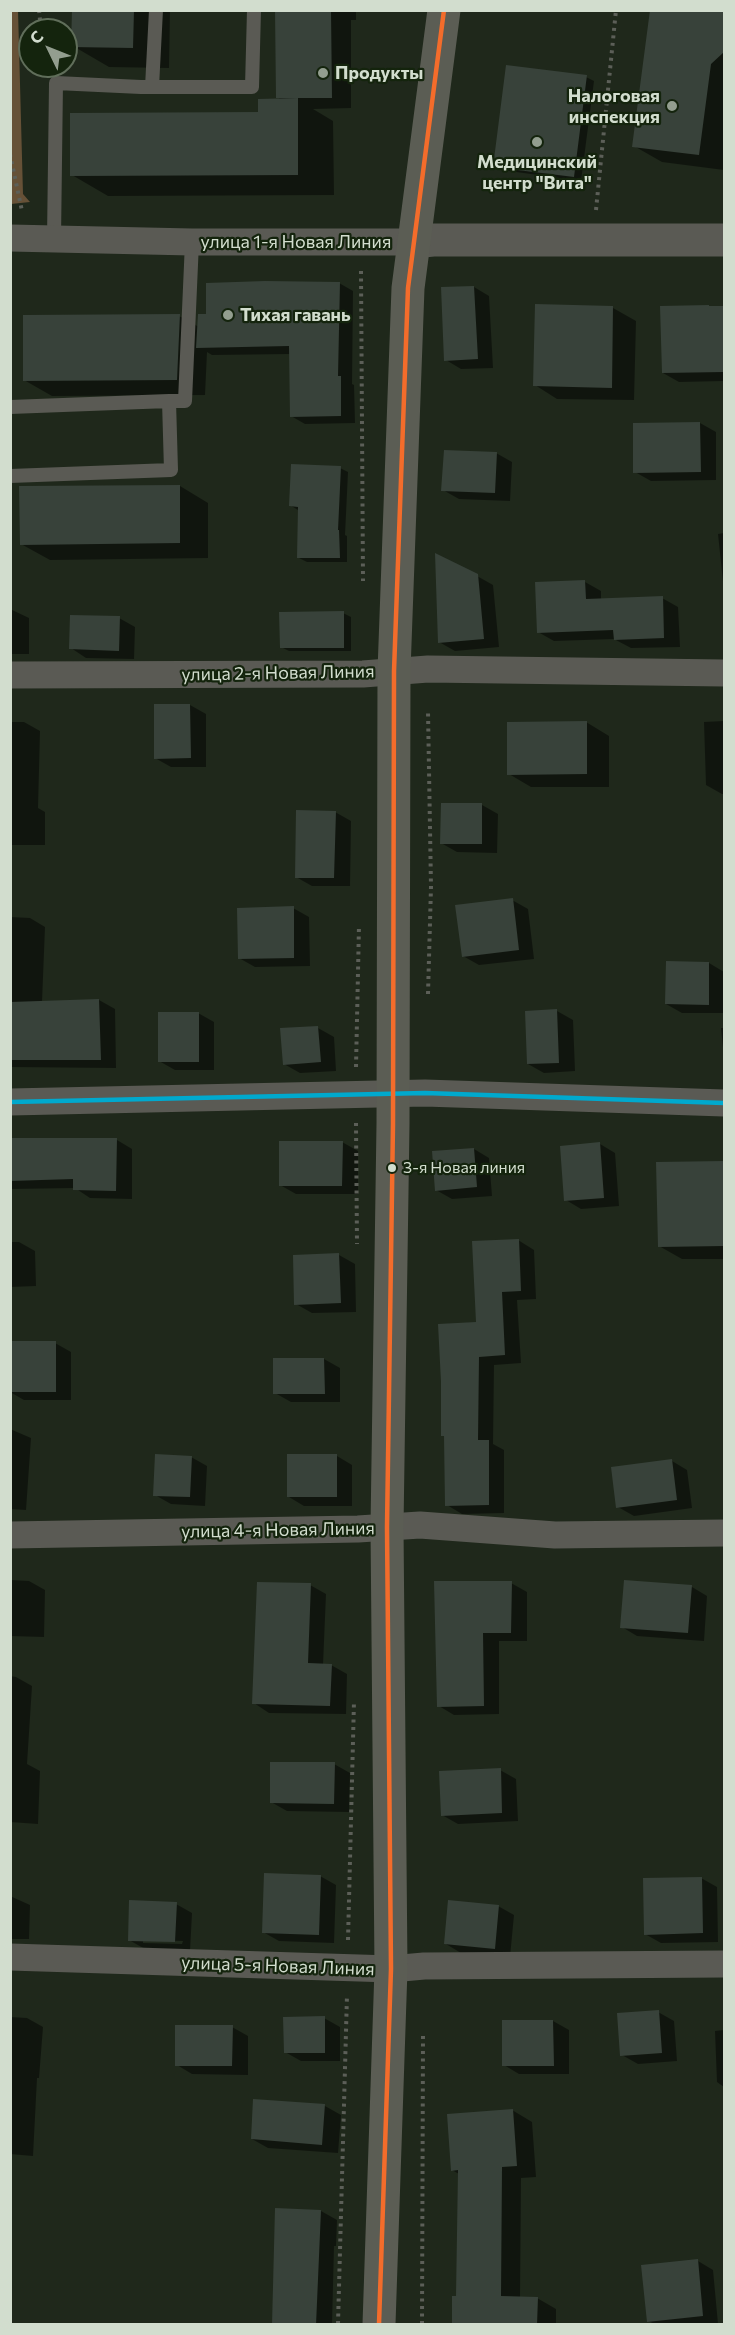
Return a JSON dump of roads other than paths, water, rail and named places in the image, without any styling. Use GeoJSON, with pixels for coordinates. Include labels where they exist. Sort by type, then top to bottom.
{"type":"FeatureCollection","features":[{"type":"Feature","properties":{"kind":"main road"},"geometry":{"type":"LineString","coordinates":[[379,2325],[390,1969],[387,1527],[393,1095],[394,671],[408,288],[444,10]]}},
{"type":"Feature","properties":{"kind":"street","name":"улица 1-я Новая Линия"},"geometry":{"type":"LineString","coordinates":[[19,238],[192,242],[724,240]]}},
{"type":"Feature","properties":{"kind":"street","name":"улица 2-я Новая Линия"},"geometry":{"type":"LineString","coordinates":[[10,675],[351,674],[428,669],[724,672]]}},
{"type":"Feature","properties":{"kind":"street"},"geometry":{"type":"LineString","coordinates":[[10,1102],[425,1093],[724,1103]]}},
{"type":"Feature","properties":{"kind":"street","name":"улица 4-я Новая Линия"},"geometry":{"type":"LineString","coordinates":[[10,1535],[420,1525],[555,1535],[724,1533]]}},
{"type":"Feature","properties":{"kind":"street","name":"улица 5-я Новая Линия"},"geometry":{"type":"LineString","coordinates":[[10,1957],[390,1969],[424,1966],[724,1964]]}},
{"type":"Feature","properties":{"kind":"lane"},"geometry":{"type":"LineString","coordinates":[[152,87],[156,10]]}},
{"type":"Feature","properties":{"kind":"lane"},"geometry":{"type":"LineString","coordinates":[[54,239],[56,83],[152,87],[252,87],[254,10]]}},
{"type":"Feature","properties":{"kind":"lane"},"geometry":{"type":"LineString","coordinates":[[10,407],[185,401],[192,242]]}},
{"type":"Feature","properties":{"kind":"lane"},"geometry":{"type":"LineString","coordinates":[[10,476],[171,470],[169,401]]}},
{"type":"Feature","properties":{"kind":"place","name":"Продукты"},"geometry":{"type":"Point","coordinates":[323,73]}},
{"type":"Feature","properties":{"kind":"place","name":"Налоговая инспекция"},"geometry":{"type":"Point","coordinates":[672,106]}},
{"type":"Feature","properties":{"kind":"place","name":"Медицинский центр \"Вита\""},"geometry":{"type":"Point","coordinates":[537,142]}},
{"type":"Feature","properties":{"kind":"place","name":"Тихая гавань"},"geometry":{"type":"Point","coordinates":[228,315]}},
{"type":"Feature","properties":{"kind":"place","name":"3-я Новая линия"},"geometry":{"type":"Point","coordinates":[392,1168]}}]}
